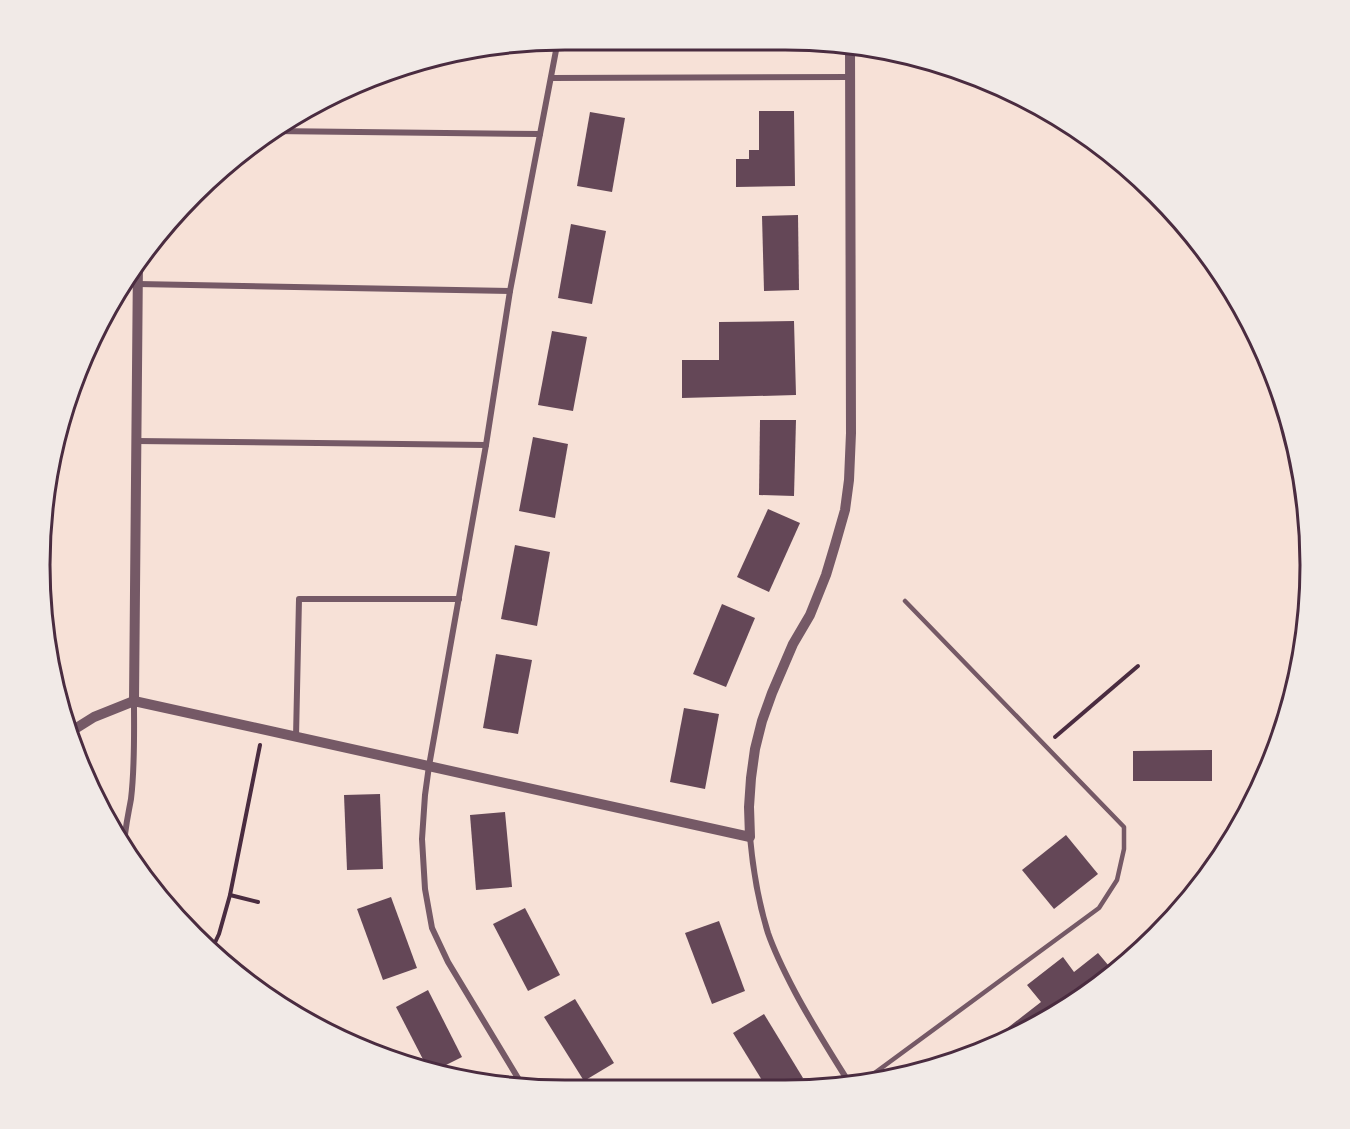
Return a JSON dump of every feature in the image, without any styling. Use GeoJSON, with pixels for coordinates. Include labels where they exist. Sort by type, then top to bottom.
{"type":"FeatureCollection","features":[{"type":"Feature","properties":{"kind":"street"},"geometry":{"type":"LineString","coordinates":[[517,1077],[448,962],[432,928],[425,889],[422,839],[429,766],[486,445],[510,291],[556,50]]}},
{"type":"Feature","properties":{"kind":"street"},"geometry":{"type":"LineString","coordinates":[[845,1076],[815,1028],[781,965],[769,934],[759,902],[753,870],[749,807],[755,749],[762,721],[793,644],[810,615],[826,575],[845,510],[851,433],[850,54]]}},
{"type":"Feature","properties":{"kind":"street"},"geometry":{"type":"LineString","coordinates":[[551,78],[850,77]]}},
{"type":"Feature","properties":{"kind":"street"},"geometry":{"type":"LineString","coordinates":[[286,131],[540,134]]}},
{"type":"Feature","properties":{"kind":"street"},"geometry":{"type":"LineString","coordinates":[[124,832],[131,798],[134,757],[138,275]]}},
{"type":"Feature","properties":{"kind":"street"},"geometry":{"type":"LineString","coordinates":[[138,284],[510,291]]}},
{"type":"Feature","properties":{"kind":"street"},"geometry":{"type":"LineString","coordinates":[[136,441],[486,445]]}},
{"type":"Feature","properties":{"kind":"street"},"geometry":{"type":"LineString","coordinates":[[296,737],[299,599],[459,599]]}},
{"type":"Feature","properties":{"kind":"street"},"geometry":{"type":"LineString","coordinates":[[76,728],[94,717],[134,701],[750,837]]}},
{"type":"Feature","properties":{"kind":"lane"},"geometry":{"type":"LineString","coordinates":[[877,1071],[1099,908],[1117,880],[1124,849],[1124,827],[905,601]]}},
{"type":"Feature","properties":{"kind":"path"},"geometry":{"type":"LineString","coordinates":[[1045,745],[1138,666]]}},
{"type":"Feature","properties":{"kind":"path"},"geometry":{"type":"LineString","coordinates":[[215,943],[230,895],[263,729]]}},
{"type":"Feature","properties":{"kind":"path"},"geometry":{"type":"LineString","coordinates":[[230,895],[258,902]]}},
{"type":"Feature","properties":{"kind":"building"},"geometry":{"type":"Polygon","coordinates":[[[759,111],[794,111],[795,186],[736,187],[736,159],[749,159],[749,150],[759,150],[759,111]]]}},
{"type":"Feature","properties":{"kind":"building"},"geometry":{"type":"Polygon","coordinates":[[[590,112],[625,118],[612,192],[577,186],[590,112]]]}},
{"type":"Feature","properties":{"kind":"building"},"geometry":{"type":"Polygon","coordinates":[[[798,215],[799,290],[764,291],[762,216],[798,215]]]}},
{"type":"Feature","properties":{"kind":"building"},"geometry":{"type":"Polygon","coordinates":[[[571,224],[606,231],[592,304],[558,298],[571,224]]]}},
{"type":"Feature","properties":{"kind":"building"},"geometry":{"type":"Polygon","coordinates":[[[794,321],[796,395],[682,398],[682,360],[719,360],[719,322],[794,321]]]}},
{"type":"Feature","properties":{"kind":"building"},"geometry":{"type":"Polygon","coordinates":[[[552,331],[587,337],[573,411],[538,405],[552,331]]]}},
{"type":"Feature","properties":{"kind":"building"},"geometry":{"type":"Polygon","coordinates":[[[760,420],[796,420],[794,496],[759,495],[760,420]]]}},
{"type":"Feature","properties":{"kind":"building"},"geometry":{"type":"Polygon","coordinates":[[[533,437],[568,444],[555,518],[519,511],[533,437]]]}},
{"type":"Feature","properties":{"kind":"building"},"geometry":{"type":"Polygon","coordinates":[[[768,509],[800,523],[769,592],[737,577],[768,509]]]}},
{"type":"Feature","properties":{"kind":"building"},"geometry":{"type":"Polygon","coordinates":[[[515,545],[550,552],[537,626],[501,619],[515,545]]]}},
{"type":"Feature","properties":{"kind":"building"},"geometry":{"type":"Polygon","coordinates":[[[722,604],[755,618],[726,687],[693,674],[722,604]]]}},
{"type":"Feature","properties":{"kind":"building"},"geometry":{"type":"Polygon","coordinates":[[[496,654],[532,660],[518,734],[483,728],[496,654]]]}},
{"type":"Feature","properties":{"kind":"building"},"geometry":{"type":"Polygon","coordinates":[[[684,708],[719,714],[705,789],[670,782],[684,708]]]}},
{"type":"Feature","properties":{"kind":"building"},"geometry":{"type":"Polygon","coordinates":[[[1212,750],[1212,781],[1133,781],[1133,751],[1212,750]]]}},
{"type":"Feature","properties":{"kind":"building"},"geometry":{"type":"Polygon","coordinates":[[[380,794],[383,869],[347,870],[344,795],[380,794]]]}},
{"type":"Feature","properties":{"kind":"building"},"geometry":{"type":"Polygon","coordinates":[[[505,812],[512,887],[476,890],[470,815],[505,812]]]}},
{"type":"Feature","properties":{"kind":"building"},"geometry":{"type":"Polygon","coordinates":[[[1066,835],[1098,874],[1054,909],[1022,870],[1066,835]]]}},
{"type":"Feature","properties":{"kind":"building"},"geometry":{"type":"Polygon","coordinates":[[[391,897],[417,968],[383,980],[357,909],[391,897]]]}},
{"type":"Feature","properties":{"kind":"building"},"geometry":{"type":"Polygon","coordinates":[[[525,908],[560,975],[528,991],[493,924],[525,908]]]}},
{"type":"Feature","properties":{"kind":"building"},"geometry":{"type":"Polygon","coordinates":[[[719,921],[745,991],[712,1004],[685,933],[719,921]]]}},
{"type":"Feature","properties":{"kind":"building"},"geometry":{"type":"Polygon","coordinates":[[[1098,953],[1108,965],[1072,993],[1043,1011],[1006,1029],[1041,1002],[1027,985],[1063,957],[1074,972],[1098,953]]]}},
{"type":"Feature","properties":{"kind":"building"},"geometry":{"type":"Polygon","coordinates":[[[428,990],[462,1057],[445,1065],[423,1060],[396,1007],[428,990]]]}},
{"type":"Feature","properties":{"kind":"building"},"geometry":{"type":"Polygon","coordinates":[[[575,999],[614,1063],[583,1080],[544,1017],[575,999]]]}},
{"type":"Feature","properties":{"kind":"building"},"geometry":{"type":"Polygon","coordinates":[[[764,1014],[803,1078],[762,1080],[733,1033],[764,1014]]]}}]}
